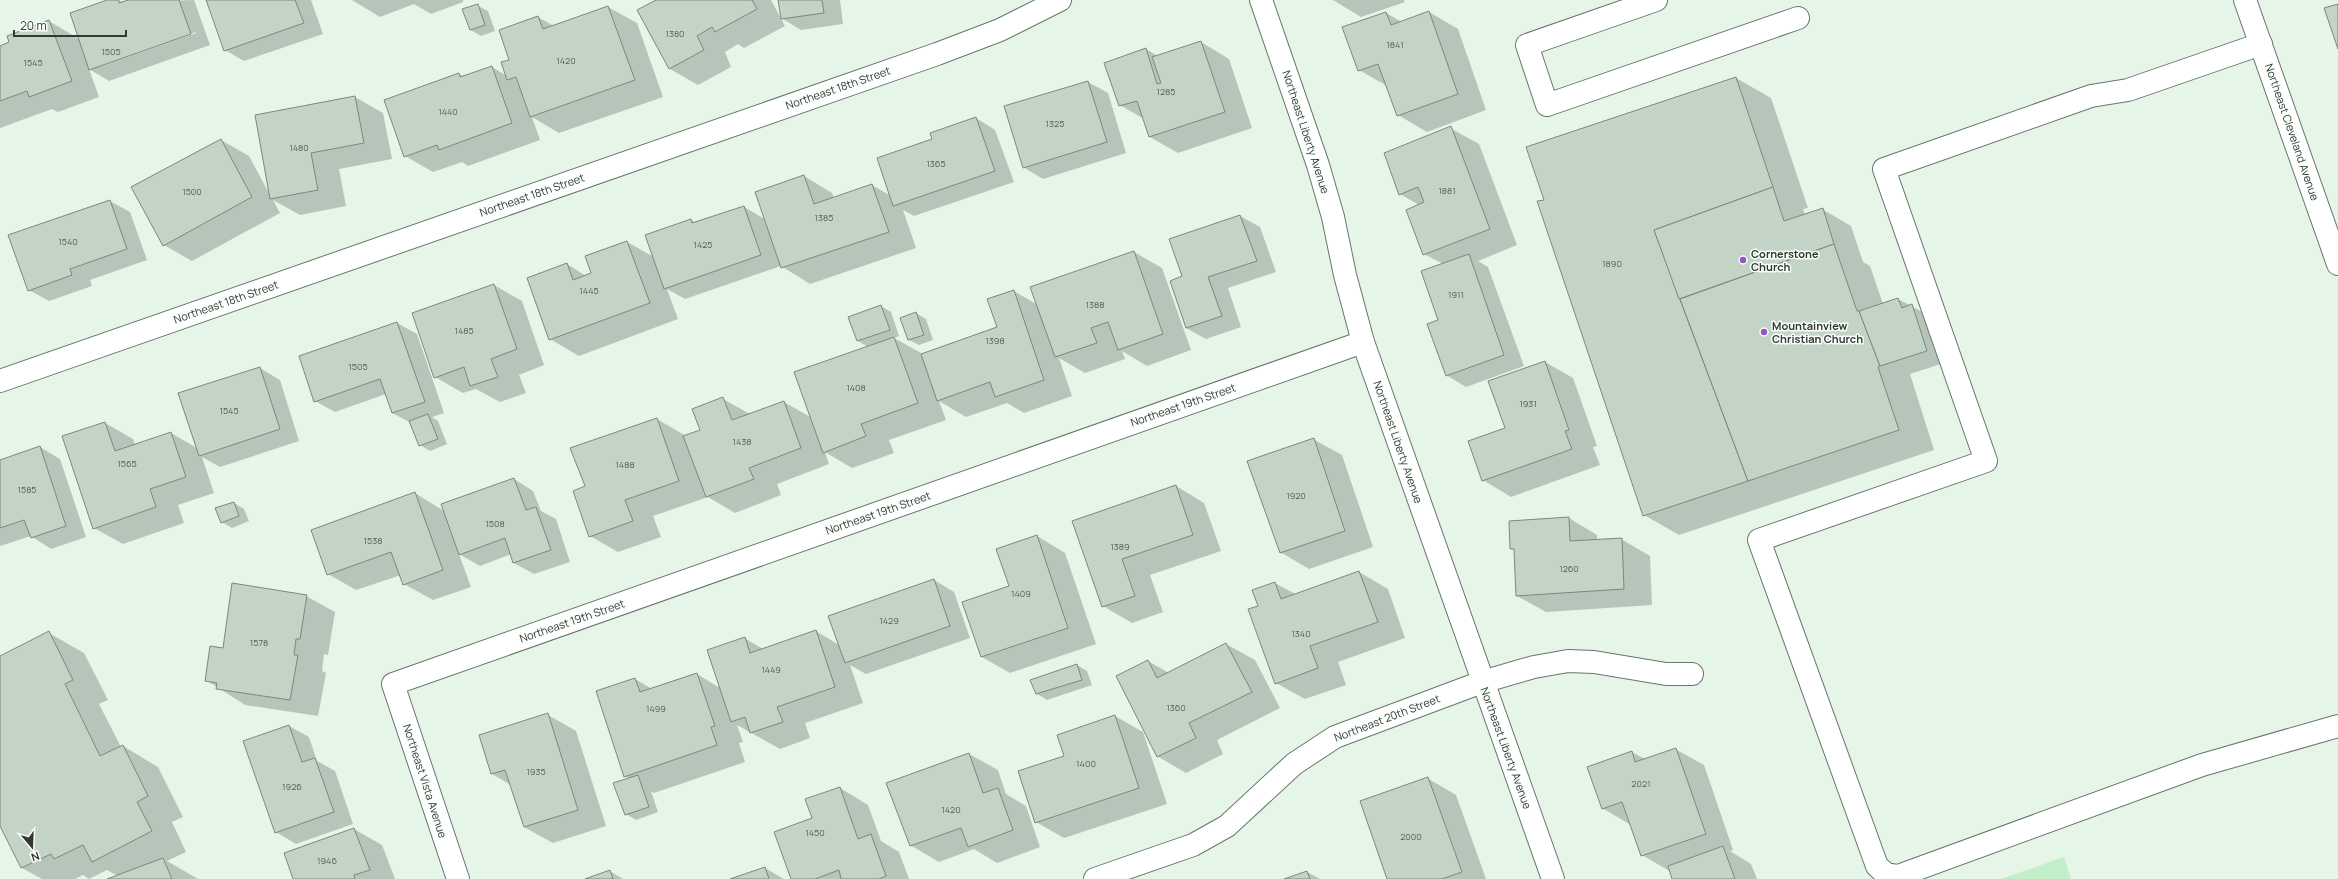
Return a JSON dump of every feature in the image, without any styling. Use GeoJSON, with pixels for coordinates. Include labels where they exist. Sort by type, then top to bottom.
{"type":"FeatureCollection","features":[{"type":"Feature","properties":{"kind":"street","name":"Northeast 18th Street"},"geometry":{"type":"LineString","coordinates":[[0,381],[937,54],[1000,30],[1060,0]]}},
{"type":"Feature","properties":{"kind":"street","name":"Northeast Liberty Avenue"},"geometry":{"type":"LineString","coordinates":[[1261,0],[1321,173],[1333,217],[1345,275],[1363,342],[1482,682],[1554,879]]}},
{"type":"Feature","properties":{"kind":"street"},"geometry":{"type":"LineString","coordinates":[[1656,0],[1527,45],[1547,105],[1798,18]]}},
{"type":"Feature","properties":{"kind":"street","name":"Northeast Cleveland Avenue"},"geometry":{"type":"LineString","coordinates":[[2245,0],[2338,264]]}},
{"type":"Feature","properties":{"kind":"street"},"geometry":{"type":"LineString","coordinates":[[2260,44],[2128,90],[2091,96],[1884,169],[1986,461],[1759,540],[1877,866],[1886,874],[1898,876],[2202,765],[2338,726]]}},
{"type":"Feature","properties":{"kind":"street","name":"Northeast 19th Street"},"geometry":{"type":"LineString","coordinates":[[393,684],[1363,342]]}},
{"type":"Feature","properties":{"kind":"street","name":"Northeast 20th Street"},"geometry":{"type":"LineString","coordinates":[[1105,877],[1192,846],[1227,826],[1294,764],[1335,737],[1411,707],[1482,682],[1534,666],[1568,662],[1594,662],[1666,674],[1692,674]]}},
{"type":"Feature","properties":{"kind":"street","name":"Northeast Vista Avenue"},"geometry":{"type":"LineString","coordinates":[[393,684],[458,879]]}},
{"type":"Feature","properties":{"kind":"green space"},"geometry":{"type":"Polygon","coordinates":[[[2064,857],[2071,879],[2001,879],[2064,857]]]}},
{"type":"Feature","properties":{"kind":"building"},"geometry":{"type":"Polygon","coordinates":[[[107,0],[119,0],[119,3],[128,0],[179,0],[191,34],[89,70],[70,13],[107,0]]]}},
{"type":"Feature","properties":{"kind":"building"},"geometry":{"type":"Polygon","coordinates":[[[206,0],[295,0],[304,23],[224,51],[206,0]]]}},
{"type":"Feature","properties":{"kind":"building"},"geometry":{"type":"Polygon","coordinates":[[[656,0],[752,0],[757,9],[715,32],[712,27],[697,36],[704,50],[669,69],[637,10],[656,0]]]}},
{"type":"Feature","properties":{"kind":"building"},"geometry":{"type":"Polygon","coordinates":[[[778,0],[822,0],[824,13],[781,19],[778,0]]]}},
{"type":"Feature","properties":{"kind":"building"},"geometry":{"type":"Polygon","coordinates":[[[478,4],[485,25],[470,30],[462,9],[478,4]]]}},
{"type":"Feature","properties":{"kind":"building"},"geometry":{"type":"Polygon","coordinates":[[[2338,4],[2338,49],[2324,8],[2338,4]]]}},
{"type":"Feature","properties":{"kind":"building"},"geometry":{"type":"Polygon","coordinates":[[[608,6],[635,80],[530,117],[516,77],[507,80],[501,62],[509,60],[499,30],[538,16],[543,29],[608,6]]]}},
{"type":"Feature","properties":{"kind":"building"},"geometry":{"type":"Polygon","coordinates":[[[1429,11],[1458,94],[1397,116],[1378,64],[1358,71],[1342,27],[1386,12],[1391,25],[1429,11]]]}},
{"type":"Feature","properties":{"kind":"building"},"geometry":{"type":"Polygon","coordinates":[[[49,20],[72,81],[29,97],[27,91],[0,101],[0,46],[9,42],[7,36],[49,20]]]}},
{"type":"Feature","properties":{"kind":"building"},"geometry":{"type":"Polygon","coordinates":[[[1201,41],[1225,112],[1149,137],[1137,101],[1119,106],[1104,63],[1146,48],[1157,84],[1161,83],[1152,57],[1201,41]]]}},
{"type":"Feature","properties":{"kind":"building"},"geometry":{"type":"Polygon","coordinates":[[[492,66],[512,123],[439,150],[437,145],[404,157],[384,100],[459,73],[460,77],[492,66]]]}},
{"type":"Feature","properties":{"kind":"building"},"geometry":{"type":"Polygon","coordinates":[[[1736,77],[1773,187],[1654,230],[1748,481],[1643,516],[1537,201],[1544,200],[1526,147],[1736,77]]]}},
{"type":"Feature","properties":{"kind":"building"},"geometry":{"type":"Polygon","coordinates":[[[1088,81],[1107,142],[1023,168],[1004,106],[1088,81]]]}},
{"type":"Feature","properties":{"kind":"building"},"geometry":{"type":"Polygon","coordinates":[[[355,96],[364,143],[311,153],[318,190],[270,199],[255,115],[355,96]]]}},
{"type":"Feature","properties":{"kind":"building"},"geometry":{"type":"Polygon","coordinates":[[[976,117],[995,171],[893,206],[877,158],[932,139],[930,133],[976,117]]]}},
{"type":"Feature","properties":{"kind":"building"},"geometry":{"type":"Polygon","coordinates":[[[1451,126],[1490,229],[1423,255],[1406,210],[1424,202],[1418,187],[1399,195],[1384,153],[1451,126]]]}},
{"type":"Feature","properties":{"kind":"building"},"geometry":{"type":"Polygon","coordinates":[[[221,139],[252,197],[163,246],[131,187],[221,139]]]}},
{"type":"Feature","properties":{"kind":"building"},"geometry":{"type":"Polygon","coordinates":[[[804,175],[814,204],[872,184],[889,232],[781,268],[755,192],[804,175]]]}},
{"type":"Feature","properties":{"kind":"building"},"geometry":{"type":"Polygon","coordinates":[[[1773,187],[1784,221],[1823,208],[1834,244],[1679,299],[1654,230],[1773,187]]]}},
{"type":"Feature","properties":{"kind":"building"},"geometry":{"type":"Polygon","coordinates":[[[110,200],[127,249],[70,269],[72,275],[28,291],[8,235],[110,200]]]}},
{"type":"Feature","properties":{"kind":"building"},"geometry":{"type":"Polygon","coordinates":[[[744,206],[761,255],[664,289],[645,235],[691,219],[692,223],[744,206]]]}},
{"type":"Feature","properties":{"kind":"building"},"geometry":{"type":"Polygon","coordinates":[[[1240,215],[1257,261],[1208,277],[1222,316],[1186,328],[1170,281],[1182,276],[1169,239],[1240,215]]]}},
{"type":"Feature","properties":{"kind":"building"},"geometry":{"type":"Polygon","coordinates":[[[627,241],[650,303],[549,340],[527,278],[567,263],[573,280],[591,273],[585,256],[627,241]]]}},
{"type":"Feature","properties":{"kind":"building"},"geometry":{"type":"Polygon","coordinates":[[[1834,244],[1857,311],[1859,311],[1880,366],[1878,367],[1899,430],[1748,481],[1680,299],[1834,244]]]}},
{"type":"Feature","properties":{"kind":"building"},"geometry":{"type":"Polygon","coordinates":[[[1134,251],[1163,334],[1118,350],[1108,322],[1091,328],[1097,343],[1055,357],[1030,287],[1134,251]]]}},
{"type":"Feature","properties":{"kind":"building"},"geometry":{"type":"Polygon","coordinates":[[[1469,254],[1504,355],[1446,376],[1427,324],[1438,320],[1421,271],[1469,254]]]}},
{"type":"Feature","properties":{"kind":"building"},"geometry":{"type":"Polygon","coordinates":[[[494,284],[517,349],[491,359],[498,377],[470,386],[464,367],[434,378],[412,313],[494,284]]]}},
{"type":"Feature","properties":{"kind":"building"},"geometry":{"type":"Polygon","coordinates":[[[1014,290],[1044,380],[995,397],[990,382],[937,401],[921,354],[997,327],[987,299],[1014,290]]]}},
{"type":"Feature","properties":{"kind":"building"},"geometry":{"type":"Polygon","coordinates":[[[1898,298],[1902,308],[1912,304],[1927,351],[1880,366],[1859,311],[1898,298]]]}},
{"type":"Feature","properties":{"kind":"building"},"geometry":{"type":"Polygon","coordinates":[[[881,305],[890,330],[857,341],[848,317],[881,305]]]}},
{"type":"Feature","properties":{"kind":"building"},"geometry":{"type":"Polygon","coordinates":[[[916,312],[924,335],[908,340],[900,318],[916,312]]]}},
{"type":"Feature","properties":{"kind":"building"},"geometry":{"type":"Polygon","coordinates":[[[397,322],[425,402],[392,413],[380,379],[314,402],[299,356],[397,322]]]}},
{"type":"Feature","properties":{"kind":"building"},"geometry":{"type":"Polygon","coordinates":[[[894,337],[918,403],[861,424],[866,436],[823,453],[794,372],[894,337]]]}},
{"type":"Feature","properties":{"kind":"building"},"geometry":{"type":"Polygon","coordinates":[[[1545,361],[1569,430],[1565,431],[1572,449],[1482,481],[1468,441],[1505,428],[1488,381],[1545,361]]]}},
{"type":"Feature","properties":{"kind":"building"},"geometry":{"type":"Polygon","coordinates":[[[260,367],[280,429],[199,456],[178,393],[260,367]]]}},
{"type":"Feature","properties":{"kind":"building"},"geometry":{"type":"Polygon","coordinates":[[[723,397],[732,420],[784,401],[801,448],[749,468],[754,479],[706,497],[683,436],[700,430],[692,409],[723,397]]]}},
{"type":"Feature","properties":{"kind":"building"},"geometry":{"type":"Polygon","coordinates":[[[428,414],[438,439],[419,446],[409,421],[428,414]]]}},
{"type":"Feature","properties":{"kind":"building"},"geometry":{"type":"Polygon","coordinates":[[[657,418],[679,481],[625,500],[633,521],[589,537],[573,491],[585,486],[570,448],[657,418]]]}},
{"type":"Feature","properties":{"kind":"building"},"geometry":{"type":"Polygon","coordinates":[[[105,422],[115,451],[171,432],[186,477],[150,489],[156,507],[93,529],[62,436],[105,422]]]}},
{"type":"Feature","properties":{"kind":"building"},"geometry":{"type":"Polygon","coordinates":[[[1314,438],[1345,531],[1280,553],[1247,461],[1314,438]]]}},
{"type":"Feature","properties":{"kind":"building"},"geometry":{"type":"Polygon","coordinates":[[[40,446],[66,526],[31,538],[24,520],[0,528],[0,460],[40,446]]]}},
{"type":"Feature","properties":{"kind":"building"},"geometry":{"type":"Polygon","coordinates":[[[514,478],[526,510],[536,507],[551,550],[513,563],[505,538],[459,555],[441,504],[514,478]]]}},
{"type":"Feature","properties":{"kind":"building"},"geometry":{"type":"Polygon","coordinates":[[[1176,485],[1193,535],[1122,559],[1135,596],[1102,607],[1072,521],[1176,485]]]}},
{"type":"Feature","properties":{"kind":"building"},"geometry":{"type":"Polygon","coordinates":[[[415,492],[443,570],[403,585],[391,552],[327,575],[311,530],[415,492]]]}},
{"type":"Feature","properties":{"kind":"building"},"geometry":{"type":"Polygon","coordinates":[[[234,502],[239,516],[221,523],[215,508],[234,502]]]}},
{"type":"Feature","properties":{"kind":"building"},"geometry":{"type":"Polygon","coordinates":[[[1569,517],[1570,541],[1622,538],[1624,589],[1516,596],[1514,549],[1510,549],[1509,521],[1569,517]]]}},
{"type":"Feature","properties":{"kind":"building"},"geometry":{"type":"Polygon","coordinates":[[[1037,535],[1068,628],[981,657],[962,602],[1009,586],[996,549],[1037,535]]]}},
{"type":"Feature","properties":{"kind":"building"},"geometry":{"type":"Polygon","coordinates":[[[1359,571],[1378,622],[1310,646],[1318,668],[1275,684],[1248,609],[1258,606],[1252,590],[1275,582],[1281,599],[1359,571]]]}},
{"type":"Feature","properties":{"kind":"building"},"geometry":{"type":"Polygon","coordinates":[[[934,579],[950,626],[845,663],[828,616],[934,579]]]}},
{"type":"Feature","properties":{"kind":"building"},"geometry":{"type":"Polygon","coordinates":[[[232,583],[307,595],[300,639],[296,639],[294,655],[298,655],[290,700],[216,689],[217,683],[205,681],[210,646],[223,648],[232,583]]]}},
{"type":"Feature","properties":{"kind":"building"},"geometry":{"type":"Polygon","coordinates":[[[816,630],[835,687],[777,707],[783,722],[750,733],[745,717],[731,722],[707,650],[745,637],[750,653],[816,630]]]}},
{"type":"Feature","properties":{"kind":"building"},"geometry":{"type":"Polygon","coordinates":[[[49,631],[73,680],[65,684],[100,756],[123,745],[148,796],[137,802],[152,831],[92,862],[83,845],[54,859],[51,854],[21,868],[0,826],[0,656],[49,631]]]}},
{"type":"Feature","properties":{"kind":"building"},"geometry":{"type":"Polygon","coordinates":[[[1226,643],[1252,692],[1189,723],[1196,738],[1157,757],[1116,676],[1148,660],[1157,678],[1226,643]]]}},
{"type":"Feature","properties":{"kind":"building"},"geometry":{"type":"Polygon","coordinates":[[[1077,664],[1082,680],[1036,694],[1030,680],[1077,664]]]}},
{"type":"Feature","properties":{"kind":"building"},"geometry":{"type":"Polygon","coordinates":[[[697,673],[715,726],[711,727],[717,745],[624,777],[596,691],[635,678],[640,692],[697,673]]]}},
{"type":"Feature","properties":{"kind":"building"},"geometry":{"type":"Polygon","coordinates":[[[548,713],[578,810],[524,827],[505,770],[491,774],[479,735],[548,713]]]}},
{"type":"Feature","properties":{"kind":"building"},"geometry":{"type":"Polygon","coordinates":[[[1115,715],[1139,788],[1035,823],[1018,771],[1064,756],[1057,735],[1115,715]]]}},
{"type":"Feature","properties":{"kind":"building"},"geometry":{"type":"Polygon","coordinates":[[[289,725],[302,762],[315,758],[334,812],[275,833],[243,741],[289,725]]]}},
{"type":"Feature","properties":{"kind":"building"},"geometry":{"type":"Polygon","coordinates":[[[1676,748],[1706,834],[1641,856],[1622,802],[1602,809],[1587,767],[1632,751],[1635,762],[1676,748]]]}},
{"type":"Feature","properties":{"kind":"building"},"geometry":{"type":"Polygon","coordinates":[[[969,753],[983,793],[998,788],[1013,830],[968,847],[961,828],[910,846],[886,783],[969,753]]]}},
{"type":"Feature","properties":{"kind":"building"},"geometry":{"type":"Polygon","coordinates":[[[638,775],[649,807],[625,815],[613,783],[638,775]]]}},
{"type":"Feature","properties":{"kind":"building"},"geometry":{"type":"Polygon","coordinates":[[[1428,777],[1462,872],[1442,879],[1387,879],[1360,801],[1428,777]]]}},
{"type":"Feature","properties":{"kind":"building"},"geometry":{"type":"Polygon","coordinates":[[[840,787],[858,839],[871,834],[886,876],[879,879],[841,879],[839,870],[815,879],[791,879],[774,832],[812,818],[805,799],[840,787]]]}},
{"type":"Feature","properties":{"kind":"building"},"geometry":{"type":"Polygon","coordinates":[[[354,828],[370,870],[354,875],[355,879],[293,879],[284,853],[354,828]]]}},
{"type":"Feature","properties":{"kind":"building"},"geometry":{"type":"Polygon","coordinates":[[[1723,846],[1735,879],[1672,879],[1668,866],[1723,846]]]}},
{"type":"Feature","properties":{"kind":"building"},"geometry":{"type":"Polygon","coordinates":[[[163,858],[172,879],[107,879],[163,858]]]}},
{"type":"Feature","properties":{"kind":"building"},"geometry":{"type":"Polygon","coordinates":[[[765,867],[769,879],[730,879],[765,867]]]}},
{"type":"Feature","properties":{"kind":"building"},"geometry":{"type":"Polygon","coordinates":[[[610,870],[613,879],[585,879],[610,870]]]}},
{"type":"Feature","properties":{"kind":"building"},"geometry":{"type":"Polygon","coordinates":[[[1307,871],[1310,879],[1284,879],[1307,871]]]}},
{"type":"Feature","properties":{"kind":"place","name":"Cornerstone Church"},"geometry":{"type":"Point","coordinates":[1743,260]}},
{"type":"Feature","properties":{"kind":"place","name":"Mountainview Christian Church"},"geometry":{"type":"Point","coordinates":[1764,332]}}]}
